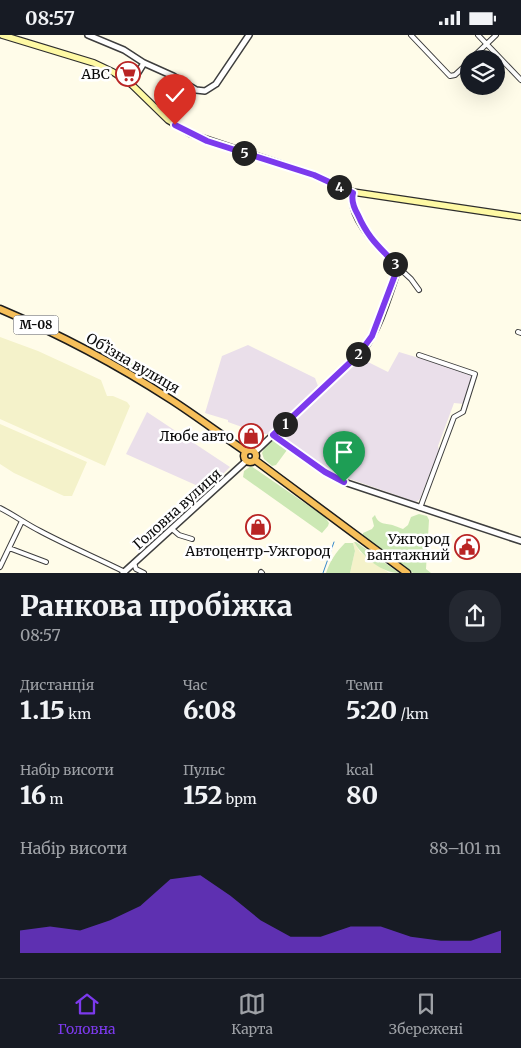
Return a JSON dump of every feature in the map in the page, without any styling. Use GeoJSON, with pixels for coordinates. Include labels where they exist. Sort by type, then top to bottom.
{"type":"FeatureCollection","features":[{"type":"Feature","properties":{"kind":"highway","name":"Обʼїзна вулиця"},"geometry":{"type":"LineString","coordinates":[[0,309],[71,342],[136,377],[245,451]]}},
{"type":"Feature","properties":{"kind":"highway","name":"М-08"},"geometry":{"type":"LineString","coordinates":[[245,451],[249,449],[255,452]]}},
{"type":"Feature","properties":{"kind":"highway"},"geometry":{"type":"LineString","coordinates":[[245,451],[243,455],[246,461],[252,462],[255,460]]}},
{"type":"Feature","properties":{"kind":"highway"},"geometry":{"type":"LineString","coordinates":[[255,452],[255,460]]}},
{"type":"Feature","properties":{"kind":"highway"},"geometry":{"type":"LineString","coordinates":[[255,460],[407,573]]}},
{"type":"Feature","properties":{"kind":"main road"},"geometry":{"type":"LineString","coordinates":[[2,35],[94,63],[119,75],[168,120],[191,134],[314,175],[355,193],[521,217]]}},
{"type":"Feature","properties":{"kind":"street"},"geometry":{"type":"LineString","coordinates":[[88,35],[124,50],[144,63],[173,76],[196,90],[205,91],[216,84],[249,35]]}},
{"type":"Feature","properties":{"kind":"street"},"geometry":{"type":"LineString","coordinates":[[411,35],[450,75],[456,75],[460,71]]}},
{"type":"Feature","properties":{"kind":"street"},"geometry":{"type":"LineString","coordinates":[[478,35],[521,80]]}},
{"type":"Feature","properties":{"kind":"street"},"geometry":{"type":"LineString","coordinates":[[481,50],[496,35]]}},
{"type":"Feature","properties":{"kind":"street"},"geometry":{"type":"LineString","coordinates":[[131,84],[144,63]]}},
{"type":"Feature","properties":{"kind":"street"},"geometry":{"type":"LineString","coordinates":[[355,193],[352,199],[366,232],[376,245],[411,279],[419,290]]}},
{"type":"Feature","properties":{"kind":"street"},"geometry":{"type":"LineString","coordinates":[[255,452],[358,355],[369,342],[381,317],[398,267]]}},
{"type":"Feature","properties":{"kind":"street"},"geometry":{"type":"LineString","coordinates":[[419,355],[475,374],[463,412],[454,417],[420,508]]}},
{"type":"Feature","properties":{"kind":"street"},"geometry":{"type":"LineString","coordinates":[[273,435],[325,472],[344,482],[521,541]]}},
{"type":"Feature","properties":{"kind":"street","name":"Головна вулиця"},"geometry":{"type":"LineString","coordinates":[[124,572],[246,461]]}},
{"type":"Feature","properties":{"kind":"street"},"geometry":{"type":"LineString","coordinates":[[0,508],[16,515],[22,521],[41,532],[124,572]]}},
{"type":"Feature","properties":{"kind":"street"},"geometry":{"type":"LineString","coordinates":[[0,567],[22,521]]}},
{"type":"Feature","properties":{"kind":"street"},"geometry":{"type":"LineString","coordinates":[[172,529],[180,535],[192,539]]}},
{"type":"Feature","properties":{"kind":"street"},"geometry":{"type":"LineString","coordinates":[[9,548],[46,562]]}},
{"type":"Feature","properties":{"kind":"street"},"geometry":{"type":"LineString","coordinates":[[134,563],[136,569],[144,573]]}},
{"type":"Feature","properties":{"kind":"shaded area"},"geometry":{"type":"Polygon","coordinates":[[[0,337],[38,351],[101,380],[107,396],[113,396],[127,402],[130,406],[105,466],[0,419],[0,337]]]}},
{"type":"Feature","properties":{"kind":"shaded area"},"geometry":{"type":"Polygon","coordinates":[[[248,345],[315,378],[318,386],[268,434],[262,434],[205,413],[222,356],[248,345]]]}},
{"type":"Feature","properties":{"kind":"shaded area"},"geometry":{"type":"Polygon","coordinates":[[[399,352],[472,374],[464,404],[454,403],[438,446],[439,450],[420,499],[416,502],[330,472],[319,466],[281,434],[297,416],[360,358],[388,372],[399,352]]]}},
{"type":"Feature","properties":{"kind":"shaded area"},"geometry":{"type":"Polygon","coordinates":[[[147,412],[230,467],[207,490],[126,454],[147,412]]]}},
{"type":"Feature","properties":{"kind":"shaded area"},"geometry":{"type":"Polygon","coordinates":[[[0,424],[87,462],[72,496],[64,496],[14,473],[0,464],[0,424]]]}},
{"type":"Feature","properties":{"kind":"shaded area"},"geometry":{"type":"Polygon","coordinates":[[[354,542],[360,552],[389,573],[350,573],[355,551],[354,542]]]}},
{"type":"Feature","properties":{"kind":"green space"},"geometry":{"type":"Polygon","coordinates":[[[116,353],[135,365],[134,370],[112,358],[116,353]]]}},
{"type":"Feature","properties":{"kind":"green space"},"geometry":{"type":"Polygon","coordinates":[[[276,441],[287,450],[276,465],[272,466],[264,459],[262,453],[266,445],[276,441]]]}},
{"type":"Feature","properties":{"kind":"green space"},"geometry":{"type":"Polygon","coordinates":[[[251,466],[325,517],[329,523],[322,533],[243,477],[244,471],[251,466]]]}},
{"type":"Feature","properties":{"kind":"green space"},"geometry":{"type":"Polygon","coordinates":[[[419,514],[427,516],[429,520],[426,569],[431,573],[413,573],[363,536],[363,533],[374,526],[372,518],[375,515],[380,522],[403,529],[408,525],[411,517],[419,514]]]}},
{"type":"Feature","properties":{"kind":"green space"},"geometry":{"type":"Polygon","coordinates":[[[354,542],[399,573],[386,570],[373,563],[354,542]]]}},
{"type":"Feature","properties":{"kind":"green space"},"geometry":{"type":"Polygon","coordinates":[[[345,543],[353,543],[355,551],[350,573],[326,573],[334,557],[345,543]]]}},
{"type":"Feature","properties":{"kind":"waterway"},"geometry":{"type":"LineString","coordinates":[[323,573],[334,542]]}},
{"type":"Feature","properties":{"kind":"place","name":"ABC"},"geometry":{"type":"Point","coordinates":[128,74]}},
{"type":"Feature","properties":{"kind":"place","name":"Любе авто"},"geometry":{"type":"Point","coordinates":[251,436]}},
{"type":"Feature","properties":{"kind":"place","name":"Автоцентр-Ужгород"},"geometry":{"type":"Point","coordinates":[258,527]}},
{"type":"Feature","properties":{"kind":"place","name":"Ужгород вантажний"},"geometry":{"type":"Point","coordinates":[467,547]}},
{"type":"Feature","properties":{"kind":"route"},"geometry":{"type":"LineString","coordinates":[[175,125],[207,141],[314,175],[353,193],[352,199],[356,211],[366,232],[398,267],[398,272],[378,323],[364,349],[273,435],[325,472],[344,482]]}}]}
